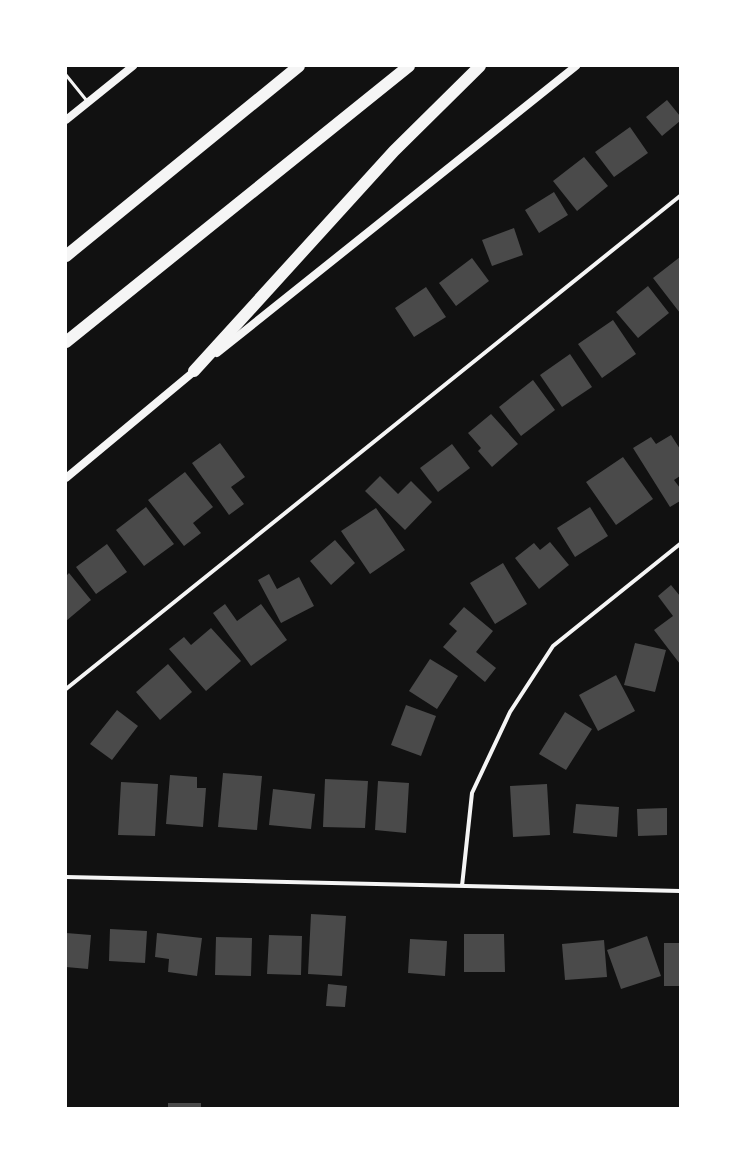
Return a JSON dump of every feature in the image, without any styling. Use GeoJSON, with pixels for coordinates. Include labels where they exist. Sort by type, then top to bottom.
{"type":"FeatureCollection","features":[{"type":"Feature","properties":{"kind":"highway"},"geometry":{"type":"LineString","coordinates":[[66,256],[299,66]]}},
{"type":"Feature","properties":{"kind":"highway"},"geometry":{"type":"LineString","coordinates":[[66,342],[409,66]]}},
{"type":"Feature","properties":{"kind":"highway"},"geometry":{"type":"LineString","coordinates":[[194,371],[394,151],[480,66]]}},
{"type":"Feature","properties":{"kind":"main road"},"geometry":{"type":"LineString","coordinates":[[66,120],[133,66]]}},
{"type":"Feature","properties":{"kind":"main road"},"geometry":{"type":"LineString","coordinates":[[66,478],[194,371],[576,66]]}},
{"type":"Feature","properties":{"kind":"street"},"geometry":{"type":"LineString","coordinates":[[66,690],[680,196]]}},
{"type":"Feature","properties":{"kind":"street"},"geometry":{"type":"LineString","coordinates":[[462,886],[472,793],[510,712],[553,646],[680,544]]}},
{"type":"Feature","properties":{"kind":"street"},"geometry":{"type":"LineString","coordinates":[[66,877],[680,891]]}},
{"type":"Feature","properties":{"kind":"lane"},"geometry":{"type":"LineString","coordinates":[[66,75],[88,102]]}},
{"type":"Feature","properties":{"kind":"building"},"geometry":{"type":"Polygon","coordinates":[[[667,100],[680,116],[680,121],[662,136],[646,117],[667,100]]]}},
{"type":"Feature","properties":{"kind":"building"},"geometry":{"type":"Polygon","coordinates":[[[630,127],[648,153],[614,177],[595,152],[630,127]]]}},
{"type":"Feature","properties":{"kind":"building"},"geometry":{"type":"Polygon","coordinates":[[[584,157],[608,186],[577,211],[553,181],[584,157]]]}},
{"type":"Feature","properties":{"kind":"building"},"geometry":{"type":"Polygon","coordinates":[[[554,192],[568,215],[539,233],[525,210],[554,192]]]}},
{"type":"Feature","properties":{"kind":"building"},"geometry":{"type":"Polygon","coordinates":[[[514,228],[523,255],[492,266],[482,240],[514,228]]]}},
{"type":"Feature","properties":{"kind":"building"},"geometry":{"type":"Polygon","coordinates":[[[680,257],[680,313],[653,278],[680,257]]]}},
{"type":"Feature","properties":{"kind":"building"},"geometry":{"type":"Polygon","coordinates":[[[472,258],[489,281],[456,306],[439,283],[472,258]]]}},
{"type":"Feature","properties":{"kind":"building"},"geometry":{"type":"Polygon","coordinates":[[[648,286],[669,313],[638,338],[616,312],[648,286]]]}},
{"type":"Feature","properties":{"kind":"building"},"geometry":{"type":"Polygon","coordinates":[[[426,287],[446,317],[414,337],[395,308],[426,287]]]}},
{"type":"Feature","properties":{"kind":"building"},"geometry":{"type":"Polygon","coordinates":[[[613,320],[636,354],[602,378],[578,344],[613,320]]]}},
{"type":"Feature","properties":{"kind":"building"},"geometry":{"type":"Polygon","coordinates":[[[570,354],[592,387],[562,407],[540,375],[570,354]]]}},
{"type":"Feature","properties":{"kind":"building"},"geometry":{"type":"Polygon","coordinates":[[[533,380],[555,410],[521,436],[499,407],[533,380]]]}},
{"type":"Feature","properties":{"kind":"building"},"geometry":{"type":"Polygon","coordinates":[[[491,414],[518,444],[492,467],[478,451],[481,448],[468,433],[491,414]]]}},
{"type":"Feature","properties":{"kind":"building"},"geometry":{"type":"Polygon","coordinates":[[[671,435],[680,449],[680,476],[674,480],[680,488],[680,501],[670,507],[633,448],[651,437],[656,444],[671,435]]]}},
{"type":"Feature","properties":{"kind":"building"},"geometry":{"type":"Polygon","coordinates":[[[220,443],[245,477],[231,487],[244,504],[229,515],[192,463],[220,443]]]}},
{"type":"Feature","properties":{"kind":"building"},"geometry":{"type":"Polygon","coordinates":[[[452,444],[470,468],[438,492],[420,468],[452,444]]]}},
{"type":"Feature","properties":{"kind":"building"},"geometry":{"type":"Polygon","coordinates":[[[623,457],[653,499],[616,525],[586,482],[623,457]]]}},
{"type":"Feature","properties":{"kind":"building"},"geometry":{"type":"Polygon","coordinates":[[[185,472],[213,507],[193,523],[201,533],[184,546],[148,500],[185,472]]]}},
{"type":"Feature","properties":{"kind":"building"},"geometry":{"type":"Polygon","coordinates":[[[380,476],[398,494],[411,481],[432,502],[405,530],[365,491],[380,476]]]}},
{"type":"Feature","properties":{"kind":"building"},"geometry":{"type":"Polygon","coordinates":[[[146,507],[174,544],[144,566],[116,530],[146,507]]]}},
{"type":"Feature","properties":{"kind":"building"},"geometry":{"type":"Polygon","coordinates":[[[590,507],[608,536],[575,557],[557,528],[590,507]]]}},
{"type":"Feature","properties":{"kind":"building"},"geometry":{"type":"Polygon","coordinates":[[[376,508],[405,550],[370,574],[341,531],[376,508]]]}},
{"type":"Feature","properties":{"kind":"building"},"geometry":{"type":"Polygon","coordinates":[[[335,540],[355,563],[331,585],[310,561],[335,540]]]}},
{"type":"Feature","properties":{"kind":"building"},"geometry":{"type":"Polygon","coordinates":[[[550,542],[569,565],[539,589],[515,558],[534,543],[540,550],[550,542]]]}},
{"type":"Feature","properties":{"kind":"building"},"geometry":{"type":"Polygon","coordinates":[[[107,544],[127,572],[96,594],[76,567],[107,544]]]}},
{"type":"Feature","properties":{"kind":"building"},"geometry":{"type":"Polygon","coordinates":[[[503,563],[527,604],[495,624],[470,583],[503,563]]]}},
{"type":"Feature","properties":{"kind":"building"},"geometry":{"type":"Polygon","coordinates":[[[69,573],[91,600],[66,621],[66,576],[69,573]]]}},
{"type":"Feature","properties":{"kind":"building"},"geometry":{"type":"Polygon","coordinates":[[[269,574],[277,589],[299,577],[314,606],[281,623],[258,580],[269,574]]]}},
{"type":"Feature","properties":{"kind":"building"},"geometry":{"type":"Polygon","coordinates":[[[671,585],[680,596],[680,664],[654,630],[673,616],[658,596],[671,585]]]}},
{"type":"Feature","properties":{"kind":"building"},"geometry":{"type":"Polygon","coordinates":[[[225,604],[237,621],[261,604],[287,640],[251,666],[213,613],[225,604]]]}},
{"type":"Feature","properties":{"kind":"building"},"geometry":{"type":"Polygon","coordinates":[[[464,607],[493,631],[476,652],[496,668],[485,682],[443,647],[457,631],[449,624],[464,607]]]}},
{"type":"Feature","properties":{"kind":"building"},"geometry":{"type":"Polygon","coordinates":[[[211,628],[241,661],[206,691],[169,649],[184,637],[191,645],[211,628]]]}},
{"type":"Feature","properties":{"kind":"building"},"geometry":{"type":"Polygon","coordinates":[[[635,643],[666,650],[655,692],[624,685],[635,643]]]}},
{"type":"Feature","properties":{"kind":"building"},"geometry":{"type":"Polygon","coordinates":[[[430,659],[458,676],[437,709],[409,691],[430,659]]]}},
{"type":"Feature","properties":{"kind":"building"},"geometry":{"type":"Polygon","coordinates":[[[168,664],[192,692],[160,720],[136,692],[168,664]]]}},
{"type":"Feature","properties":{"kind":"building"},"geometry":{"type":"Polygon","coordinates":[[[616,675],[635,711],[598,731],[579,695],[616,675]]]}},
{"type":"Feature","properties":{"kind":"building"},"geometry":{"type":"Polygon","coordinates":[[[406,705],[436,716],[421,756],[391,745],[406,705]]]}},
{"type":"Feature","properties":{"kind":"building"},"geometry":{"type":"Polygon","coordinates":[[[117,710],[138,726],[112,760],[90,744],[117,710]]]}},
{"type":"Feature","properties":{"kind":"building"},"geometry":{"type":"Polygon","coordinates":[[[565,712],[592,729],[566,770],[539,754],[565,712]]]}},
{"type":"Feature","properties":{"kind":"building"},"geometry":{"type":"Polygon","coordinates":[[[223,773],[262,776],[257,830],[218,827],[223,773]]]}},
{"type":"Feature","properties":{"kind":"building"},"geometry":{"type":"Polygon","coordinates":[[[170,775],[197,777],[197,788],[206,788],[203,827],[166,824],[170,775]]]}},
{"type":"Feature","properties":{"kind":"building"},"geometry":{"type":"Polygon","coordinates":[[[325,779],[368,781],[365,828],[323,827],[325,779]]]}},
{"type":"Feature","properties":{"kind":"building"},"geometry":{"type":"Polygon","coordinates":[[[378,781],[409,783],[406,833],[375,830],[378,781]]]}},
{"type":"Feature","properties":{"kind":"building"},"geometry":{"type":"Polygon","coordinates":[[[121,782],[158,784],[155,836],[118,835],[121,782]]]}},
{"type":"Feature","properties":{"kind":"building"},"geometry":{"type":"Polygon","coordinates":[[[547,784],[550,835],[513,837],[510,786],[547,784]]]}},
{"type":"Feature","properties":{"kind":"building"},"geometry":{"type":"Polygon","coordinates":[[[273,789],[315,794],[311,829],[269,825],[273,789]]]}},
{"type":"Feature","properties":{"kind":"building"},"geometry":{"type":"Polygon","coordinates":[[[576,804],[619,807],[617,837],[573,833],[576,804]]]}},
{"type":"Feature","properties":{"kind":"building"},"geometry":{"type":"Polygon","coordinates":[[[667,808],[667,835],[638,836],[637,809],[667,808]]]}},
{"type":"Feature","properties":{"kind":"building"},"geometry":{"type":"Polygon","coordinates":[[[311,914],[346,916],[342,976],[308,974],[311,914]]]}},
{"type":"Feature","properties":{"kind":"building"},"geometry":{"type":"Polygon","coordinates":[[[110,929],[147,931],[145,963],[109,961],[110,929]]]}},
{"type":"Feature","properties":{"kind":"building"},"geometry":{"type":"Polygon","coordinates":[[[66,933],[91,935],[88,969],[66,967],[66,933]]]}},
{"type":"Feature","properties":{"kind":"building"},"geometry":{"type":"Polygon","coordinates":[[[157,933],[202,938],[197,976],[168,972],[169,959],[155,957],[157,933]]]}},
{"type":"Feature","properties":{"kind":"building"},"geometry":{"type":"Polygon","coordinates":[[[464,934],[504,934],[505,972],[464,972],[464,934]]]}},
{"type":"Feature","properties":{"kind":"building"},"geometry":{"type":"Polygon","coordinates":[[[269,935],[302,936],[301,975],[267,974],[269,935]]]}},
{"type":"Feature","properties":{"kind":"building"},"geometry":{"type":"Polygon","coordinates":[[[647,936],[661,976],[621,989],[607,950],[647,936]]]}},
{"type":"Feature","properties":{"kind":"building"},"geometry":{"type":"Polygon","coordinates":[[[216,937],[252,938],[251,976],[215,975],[216,937]]]}},
{"type":"Feature","properties":{"kind":"building"},"geometry":{"type":"Polygon","coordinates":[[[410,939],[447,941],[445,976],[408,973],[410,939]]]}},
{"type":"Feature","properties":{"kind":"building"},"geometry":{"type":"Polygon","coordinates":[[[604,940],[607,977],[565,980],[562,944],[604,940]]]}},
{"type":"Feature","properties":{"kind":"building"},"geometry":{"type":"Polygon","coordinates":[[[664,943],[680,943],[680,986],[664,986],[664,943]]]}},
{"type":"Feature","properties":{"kind":"building"},"geometry":{"type":"Polygon","coordinates":[[[328,984],[347,986],[345,1007],[326,1006],[328,984]]]}},
{"type":"Feature","properties":{"kind":"building"},"geometry":{"type":"Polygon","coordinates":[[[168,1103],[201,1103],[201,1108],[168,1108],[168,1103]]]}}]}
